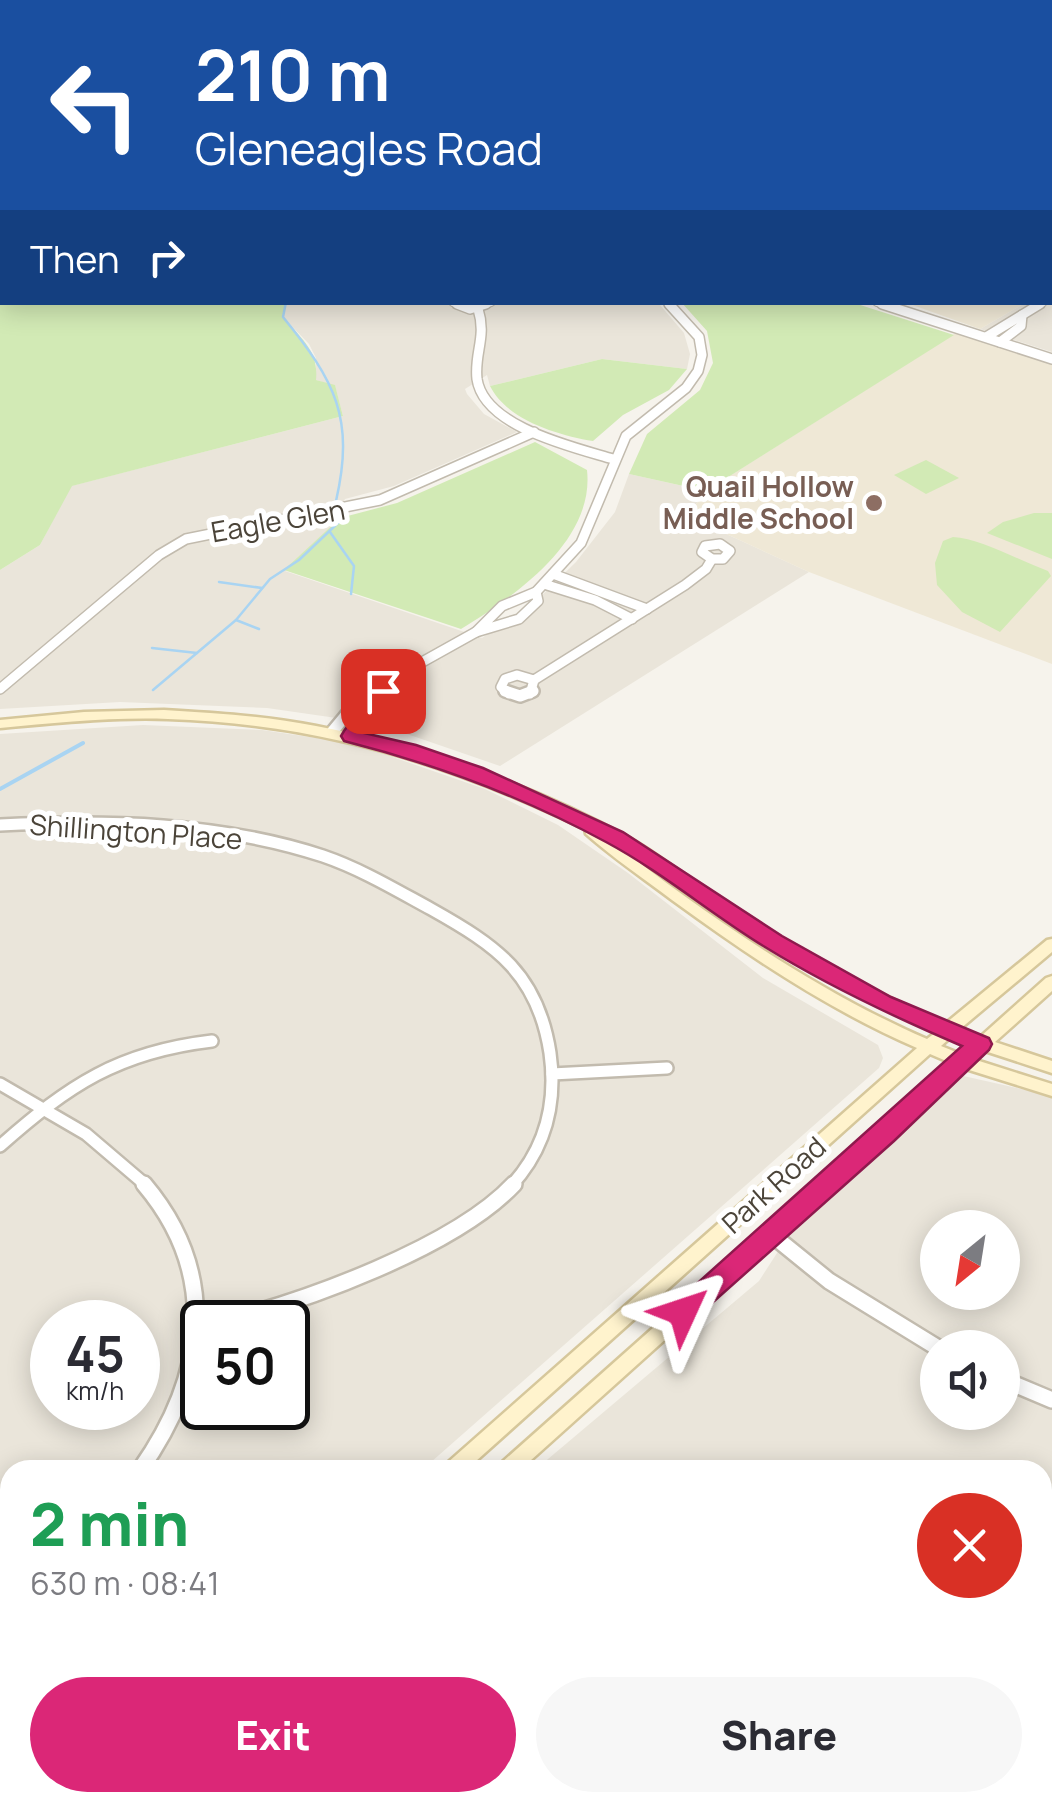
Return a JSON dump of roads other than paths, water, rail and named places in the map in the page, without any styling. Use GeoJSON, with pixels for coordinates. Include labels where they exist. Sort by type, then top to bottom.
{"type":"FeatureCollection","features":[{"type":"Feature","properties":{"kind":"main road"},"geometry":{"type":"LineString","coordinates":[[0,724],[108,715],[262,720],[409,750],[476,772],[616,837],[774,942],[882,1003],[980,1044],[1052,1067]]}},
{"type":"Feature","properties":{"kind":"main road"},"geometry":{"type":"LineString","coordinates":[[580,822],[766,958],[827,996],[926,1049],[1052,1090]]}},
{"type":"Feature","properties":{"kind":"main road","name":"Park Road"},"geometry":{"type":"LineString","coordinates":[[464,1460],[926,1049],[1052,944]]}},
{"type":"Feature","properties":{"kind":"main road","name":"Park Road"},"geometry":{"type":"LineString","coordinates":[[518,1460],[1052,982]]}},
{"type":"Feature","properties":{"kind":"street"},"geometry":{"type":"LineString","coordinates":[[458,305],[478,309],[486,305]]}},
{"type":"Feature","properties":{"kind":"street"},"geometry":{"type":"LineString","coordinates":[[476,632],[484,621],[523,594],[540,588],[581,543],[595,516],[613,459],[636,425],[686,388],[698,371],[702,356],[699,338],[671,305]]}},
{"type":"Feature","properties":{"kind":"street"},"geometry":{"type":"LineString","coordinates":[[886,305],[1052,359]]}},
{"type":"Feature","properties":{"kind":"street"},"geometry":{"type":"LineString","coordinates":[[986,338],[1039,305]]}},
{"type":"Feature","properties":{"kind":"street"},"geometry":{"type":"LineString","coordinates":[[478,309],[485,332],[477,370],[480,391],[494,409],[534,432],[613,459]]}},
{"type":"Feature","properties":{"kind":"street"},"geometry":{"type":"LineString","coordinates":[[1000,342],[1021,326],[1022,315]]}},
{"type":"Feature","properties":{"kind":"street","name":"Eagle Glen"},"geometry":{"type":"LineString","coordinates":[[0,689],[159,555],[186,539],[380,500],[534,432]]}},
{"type":"Feature","properties":{"kind":"street"},"geometry":{"type":"LineString","coordinates":[[534,680],[706,569],[712,559]]}},
{"type":"Feature","properties":{"kind":"street"},"geometry":{"type":"LineString","coordinates":[[554,574],[647,609]]}},
{"type":"Feature","properties":{"kind":"street"},"geometry":{"type":"LineString","coordinates":[[540,588],[595,600],[632,619]]}},
{"type":"Feature","properties":{"kind":"street"},"geometry":{"type":"LineString","coordinates":[[332,732],[366,692],[476,632],[519,619],[538,601],[540,588]]}},
{"type":"Feature","properties":{"kind":"street"},"geometry":{"type":"LineString","coordinates":[[351,736],[390,680]]}},
{"type":"Feature","properties":{"kind":"street","name":"Shillington Place"},"geometry":{"type":"LineString","coordinates":[[0,825],[104,825],[203,832],[298,849],[356,869],[483,939],[509,960],[540,1007],[552,1074],[550,1112],[540,1147],[521,1178],[485,1212],[426,1245],[297,1300]]}},
{"type":"Feature","properties":{"kind":"street"},"geometry":{"type":"LineString","coordinates":[[0,1146],[90,1073],[120,1058],[157,1047],[212,1042]]}},
{"type":"Feature","properties":{"kind":"street"},"geometry":{"type":"LineString","coordinates":[[552,1074],[667,1068]]}},
{"type":"Feature","properties":{"kind":"street"},"geometry":{"type":"LineString","coordinates":[[0,1084],[45,1108],[126,1168],[157,1199],[186,1252],[197,1300]]}},
{"type":"Feature","properties":{"kind":"street"},"geometry":{"type":"LineString","coordinates":[[771,1234],[829,1281],[920,1337]]}},
{"type":"Feature","properties":{"kind":"street"},"geometry":{"type":"LineString","coordinates":[[1020,1386],[1052,1400]]}},
{"type":"Feature","properties":{"kind":"street"},"geometry":{"type":"LineString","coordinates":[[146,1460],[180,1402]]}},
{"type":"Feature","properties":{"kind":"waterway"},"geometry":{"type":"LineString","coordinates":[[285,305],[283,317],[316,361],[336,402],[343,446],[336,501]]}},
{"type":"Feature","properties":{"kind":"waterway"},"geometry":{"type":"LineString","coordinates":[[236,620],[270,579],[299,560],[340,521]]}},
{"type":"Feature","properties":{"kind":"waterway"},"geometry":{"type":"LineString","coordinates":[[330,532],[354,566],[351,594]]}},
{"type":"Feature","properties":{"kind":"waterway"},"geometry":{"type":"LineString","coordinates":[[219,582],[262,588]]}},
{"type":"Feature","properties":{"kind":"waterway"},"geometry":{"type":"LineString","coordinates":[[197,653],[236,620]]}},
{"type":"Feature","properties":{"kind":"waterway"},"geometry":{"type":"LineString","coordinates":[[236,620],[259,629]]}},
{"type":"Feature","properties":{"kind":"waterway"},"geometry":{"type":"LineString","coordinates":[[152,648],[197,653]]}},
{"type":"Feature","properties":{"kind":"waterway"},"geometry":{"type":"LineString","coordinates":[[153,690],[197,653]]}},
{"type":"Feature","properties":{"kind":"waterway"},"geometry":{"type":"LineString","coordinates":[[0,789],[83,743]]}},
{"type":"Feature","properties":{"kind":"place","name":"Quail Hollow Middle School"},"geometry":{"type":"Point","coordinates":[874,503]}}]}
